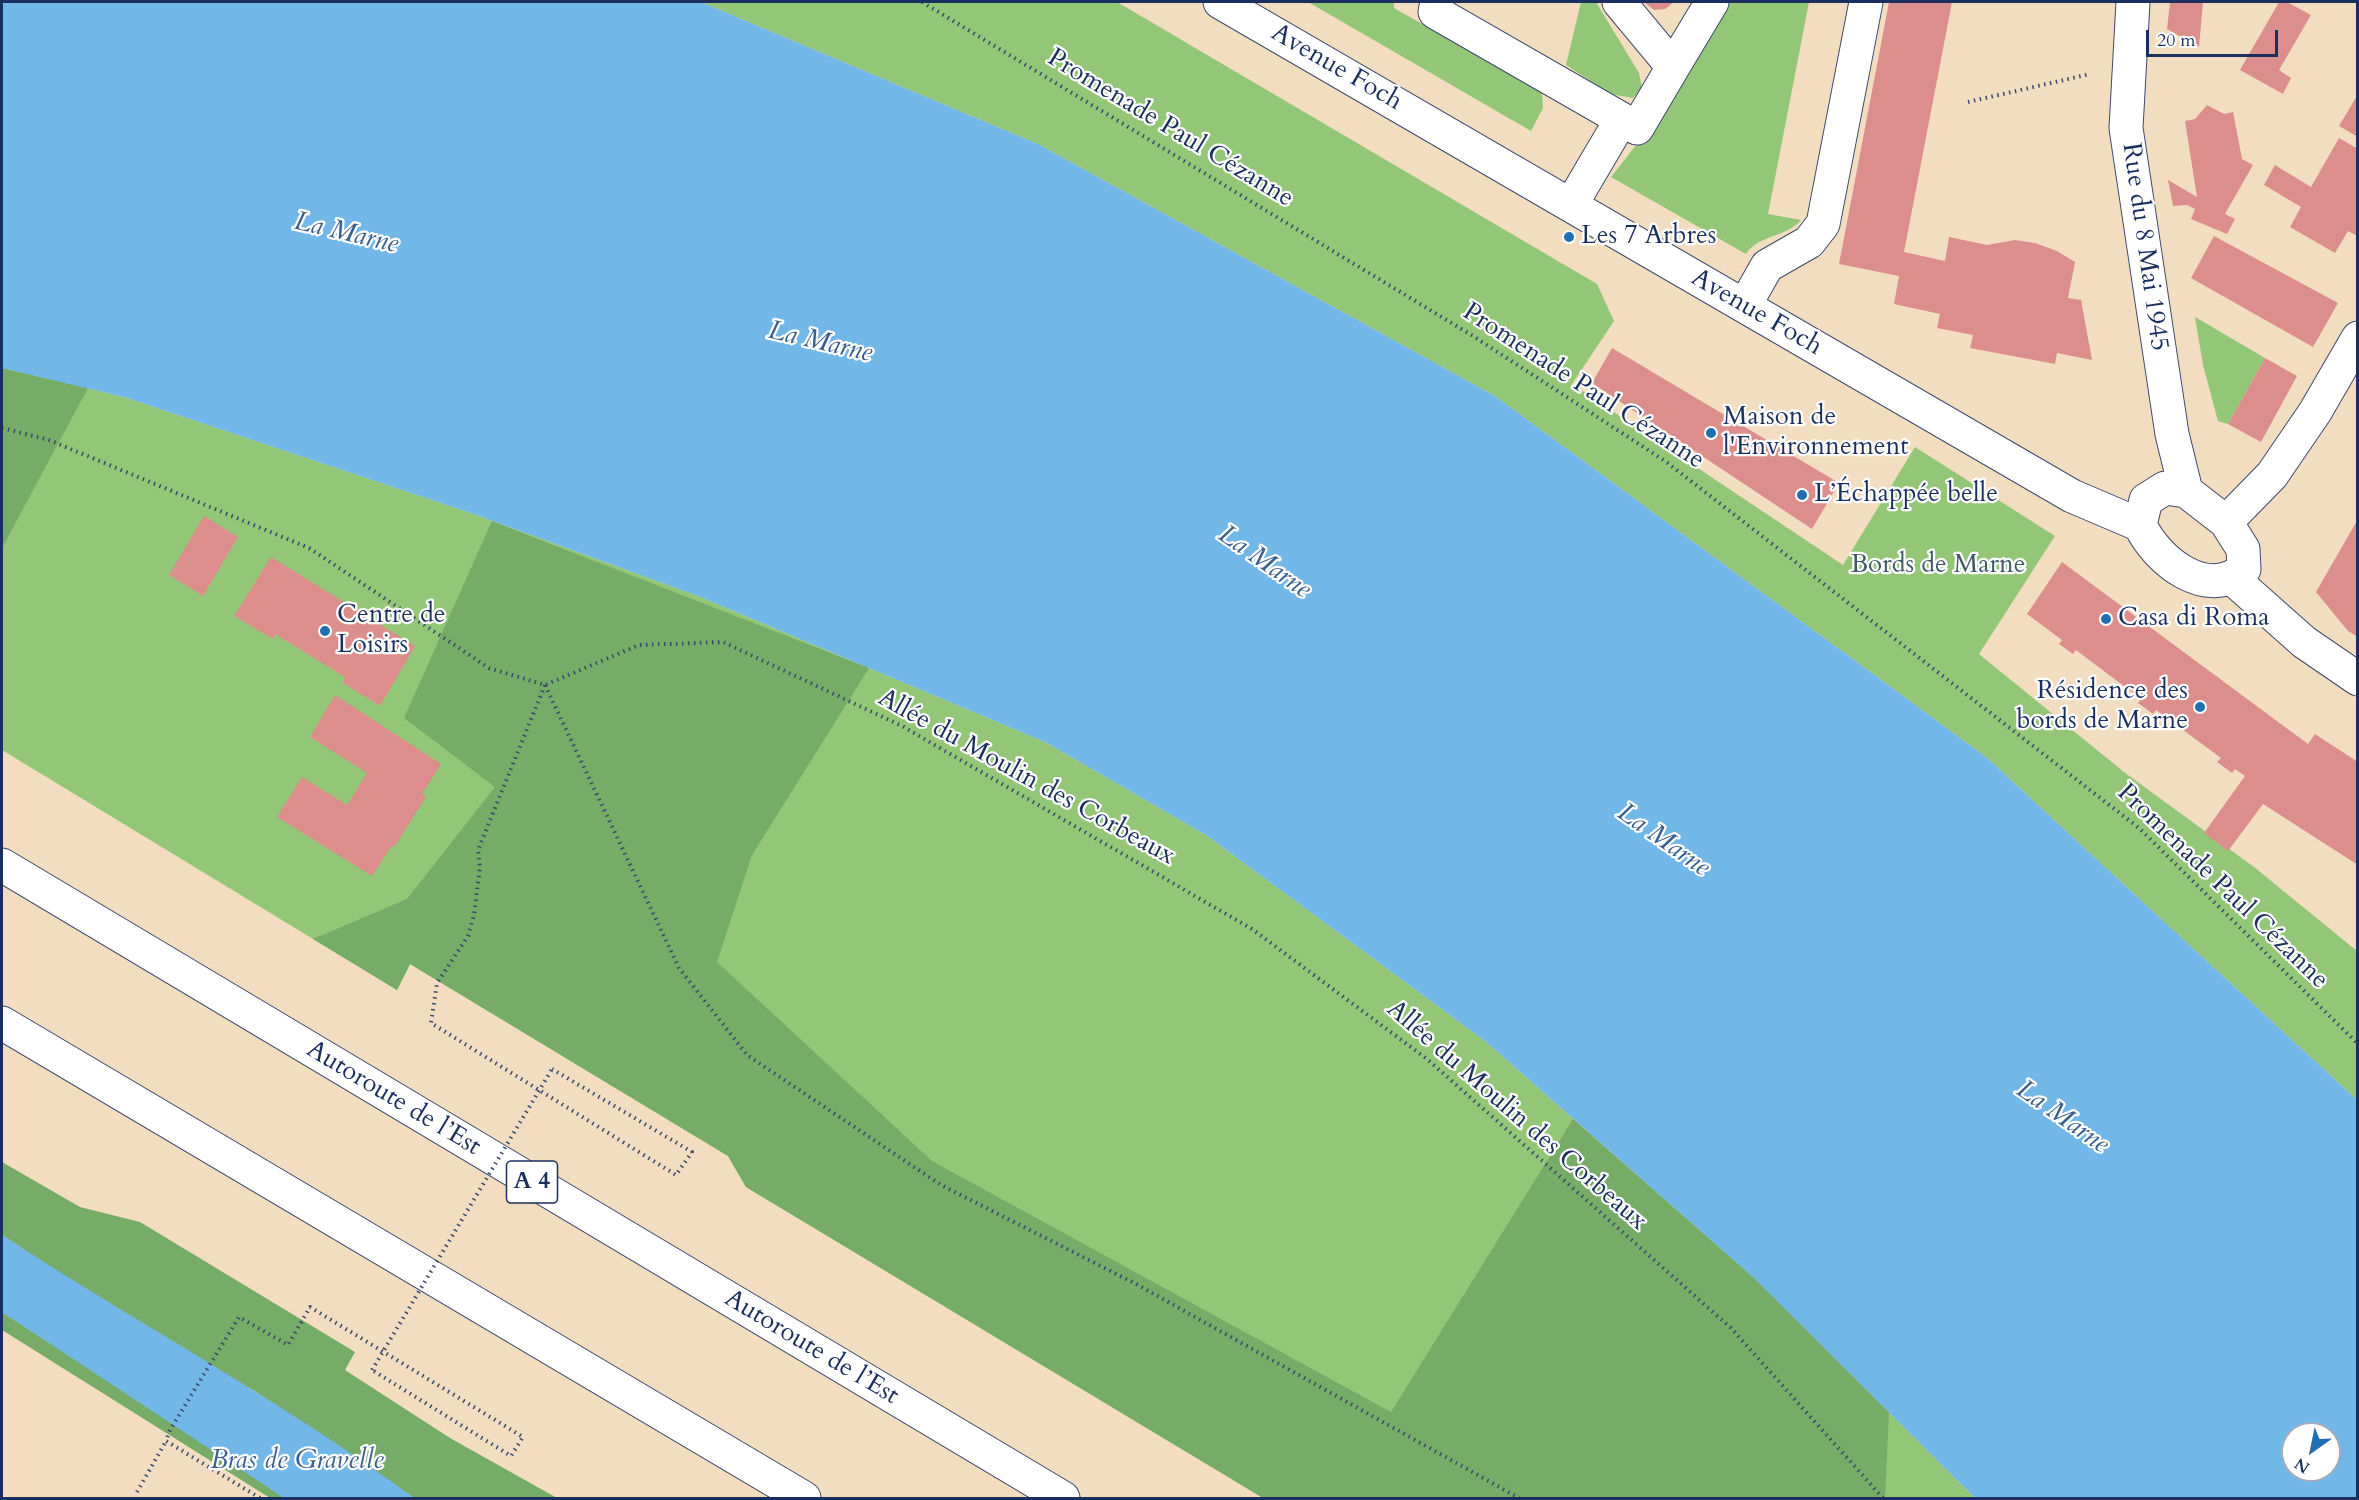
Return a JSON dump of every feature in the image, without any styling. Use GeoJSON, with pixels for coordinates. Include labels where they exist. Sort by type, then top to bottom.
{"type":"FeatureCollection","features":[{"type":"Feature","properties":{"kind":"main road","name":"Avenue Foch"},"geometry":{"type":"LineString","coordinates":[[1220,2],[2072,496],[2140,525]]}},
{"type":"Feature","properties":{"kind":"main road"},"geometry":{"type":"LineString","coordinates":[[1437,2],[1435,12],[1637,128],[1712,2]]}},
{"type":"Feature","properties":{"kind":"main road"},"geometry":{"type":"LineString","coordinates":[[1619,2],[1673,67]]}},
{"type":"Feature","properties":{"kind":"main road"},"geometry":{"type":"LineString","coordinates":[[1745,305],[1767,266],[1809,242],[1822,224],[1866,2]]}},
{"type":"Feature","properties":{"kind":"main road","name":"Rue du 8 Mai 1945"},"geometry":{"type":"LineString","coordinates":[[2133,2],[2126,128],[2172,434],[2186,491]]}},
{"type":"Feature","properties":{"kind":"main road"},"geometry":{"type":"LineString","coordinates":[[1571,205],[1621,120]]}},
{"type":"Feature","properties":{"kind":"main road"},"geometry":{"type":"LineString","coordinates":[[2226,522],[2272,475],[2315,412],[2358,338]]}},
{"type":"Feature","properties":{"kind":"main road"},"geometry":{"type":"LineString","coordinates":[[2165,488],[2186,491],[2226,522],[2243,549],[2244,569],[2233,579],[2217,582],[2201,580],[2179,569],[2154,548],[2140,525],[2146,500],[2165,488]]}},
{"type":"Feature","properties":{"kind":"main road"},"geometry":{"type":"LineString","coordinates":[[2233,579],[2304,642],[2358,678]]}},
{"type":"Feature","properties":{"kind":"main road","name":"Autoroute de l’Est"},"geometry":{"type":"LineString","coordinates":[[2,865],[1063,1498]]}},
{"type":"Feature","properties":{"kind":"main road"},"geometry":{"type":"LineString","coordinates":[[2,1023],[804,1498]]}},
{"type":"Feature","properties":{"kind":"path","name":"Promenade Paul Cézanne"},"geometry":{"type":"LineString","coordinates":[[922,2],[1473,336],[1665,460],[2139,828],[2358,1044]]}},
{"type":"Feature","properties":{"kind":"path"},"geometry":{"type":"LineString","coordinates":[[1968,102],[2090,74]]}},
{"type":"Feature","properties":{"kind":"path"},"geometry":{"type":"LineString","coordinates":[[2,428],[49,440],[309,548],[489,668],[545,685],[679,968],[747,1055],[940,1185],[1136,1284],[1519,1498]]}},
{"type":"Feature","properties":{"kind":"path","name":"Allée du Moulin des Corbeaux"},"geometry":{"type":"LineString","coordinates":[[545,685],[639,645],[723,642],[902,726],[1252,929],[1426,1059],[1731,1328],[1882,1498]]}},
{"type":"Feature","properties":{"kind":"path"},"geometry":{"type":"LineString","coordinates":[[137,1492],[170,1430],[239,1317],[288,1345],[310,1307],[523,1437],[511,1456],[372,1370],[552,1070],[692,1152],[676,1175],[431,1023],[437,983],[468,936],[474,915],[480,867],[478,850],[545,685]]}},
{"type":"Feature","properties":{"kind":"path"},"geometry":{"type":"LineString","coordinates":[[166,1441],[260,1498]]}},
{"type":"Feature","properties":{"kind":"green space","name":"Bords de Marne"},"geometry":{"type":"Polygon","coordinates":[[[701,2],[1117,2],[1597,284],[1614,321],[1572,384],[1843,565],[1915,447],[2055,536],[1979,654],[2124,772],[2254,867],[2357,951],[2357,1100],[1986,757],[1495,396],[1038,144],[701,2]]]}},
{"type":"Feature","properties":{"kind":"green space"},"geometry":{"type":"Polygon","coordinates":[[[1308,2],[1394,2],[1394,8],[1542,92],[1543,108],[1531,131],[1308,2]]]}},
{"type":"Feature","properties":{"kind":"green space"},"geometry":{"type":"Polygon","coordinates":[[[1581,2],[1596,2],[1639,73],[1642,88],[1633,98],[1610,94],[1566,65],[1581,2]]]}},
{"type":"Feature","properties":{"kind":"green space"},"geometry":{"type":"Polygon","coordinates":[[[1721,2],[1809,2],[1768,214],[1801,220],[1788,230],[1758,243],[1746,254],[1611,177],[1644,135],[1721,2]]]}},
{"type":"Feature","properties":{"kind":"green space"},"geometry":{"type":"Polygon","coordinates":[[[2195,317],[2265,358],[2228,424],[2218,421],[2203,365],[2195,317]]]}},
{"type":"Feature","properties":{"kind":"green space"},"geometry":{"type":"Polygon","coordinates":[[[2,368],[124,397],[471,513],[698,596],[1045,742],[1206,835],[1485,1041],[1753,1277],[1975,1498],[1263,1498],[746,1187],[728,1156],[410,964],[397,990],[2,750],[2,368]]]}},
{"type":"Feature","properties":{"kind":"green space"},"geometry":{"type":"Polygon","coordinates":[[[2,368],[88,388],[2,548],[2,368]]]}},
{"type":"Feature","properties":{"kind":"green space"},"geometry":{"type":"Polygon","coordinates":[[[492,521],[869,668],[752,855],[717,962],[932,1161],[1391,1412],[1573,1119],[1753,1277],[1889,1412],[1885,1498],[1263,1498],[746,1187],[728,1156],[410,964],[397,990],[313,939],[407,899],[495,787],[404,718],[492,521]]]}},
{"type":"Feature","properties":{"kind":"green space"},"geometry":{"type":"Polygon","coordinates":[[[2,1162],[80,1207],[140,1222],[355,1352],[345,1370],[450,1438],[557,1498],[414,1498],[256,1392],[97,1298],[2,1235],[2,1162]]]}},
{"type":"Feature","properties":{"kind":"green space"},"geometry":{"type":"Polygon","coordinates":[[[2,1312],[250,1473],[284,1498],[270,1498],[2,1330],[2,1312]]]}},
{"type":"Feature","properties":{"kind":"water","name":"La Marne"},"geometry":{"type":"Polygon","coordinates":[[[2,2],[701,2],[1038,144],[1495,396],[1986,757],[2357,1100],[2357,1498],[1975,1498],[1753,1277],[1485,1041],[1206,835],[1045,742],[698,596],[471,513],[124,397],[2,368],[2,2]]]}},
{"type":"Feature","properties":{"kind":"water","name":"Bras de Gravelle"},"geometry":{"type":"Polygon","coordinates":[[[2,1235],[313,1428],[414,1498],[284,1498],[2,1312],[2,1235]]]}},
{"type":"Feature","properties":{"kind":"building"},"geometry":{"type":"Polygon","coordinates":[[[1644,2],[1674,2],[1665,9],[1654,10],[1644,2]]]}},
{"type":"Feature","properties":{"kind":"building"},"geometry":{"type":"Polygon","coordinates":[[[1889,2],[1952,2],[1904,252],[1945,261],[1949,237],[1987,245],[2015,240],[2035,243],[2057,251],[2075,262],[2068,298],[2081,300],[2092,360],[2057,353],[2055,364],[1970,348],[1973,335],[1937,328],[1940,314],[1894,304],[1899,276],[1839,264],[1889,2]]]}},
{"type":"Feature","properties":{"kind":"building"},"geometry":{"type":"Polygon","coordinates":[[[2170,2],[2203,2],[2199,47],[2167,29],[2170,2]]]}},
{"type":"Feature","properties":{"kind":"building"},"geometry":{"type":"Polygon","coordinates":[[[2279,2],[2287,2],[2311,15],[2279,70],[2291,78],[2283,94],[2240,70],[2279,2]]]}},
{"type":"Feature","properties":{"kind":"building"},"geometry":{"type":"Polygon","coordinates":[[[2358,94],[2358,137],[2339,126],[2358,94]]]}},
{"type":"Feature","properties":{"kind":"building"},"geometry":{"type":"Polygon","coordinates":[[[2207,105],[2224,114],[2233,112],[2242,159],[2253,165],[2225,214],[2235,219],[2227,234],[2191,219],[2195,209],[2187,205],[2173,206],[2168,180],[2197,197],[2185,121],[2195,119],[2207,105]]]}},
{"type":"Feature","properties":{"kind":"building"},"geometry":{"type":"Polygon","coordinates":[[[2339,138],[2358,149],[2358,236],[2348,231],[2335,253],[2290,227],[2301,207],[2264,185],[2275,165],[2311,187],[2339,138]]]}},
{"type":"Feature","properties":{"kind":"building"},"geometry":{"type":"Polygon","coordinates":[[[2214,236],[2338,303],[2313,347],[2191,278],[2214,236]]]}},
{"type":"Feature","properties":{"kind":"building","name":"Maison de l'Environnement"},"geometry":{"type":"Polygon","coordinates":[[[1612,348],[1839,483],[1812,529],[1592,383],[1612,348]]]}},
{"type":"Feature","properties":{"kind":"building"},"geometry":{"type":"Polygon","coordinates":[[[2265,358],[2297,376],[2261,442],[2228,424],[2265,358]]]}},
{"type":"Feature","properties":{"kind":"building"},"geometry":{"type":"Polygon","coordinates":[[[204,516],[238,537],[203,596],[169,575],[204,516]]]}},
{"type":"Feature","properties":{"kind":"building"},"geometry":{"type":"Polygon","coordinates":[[[2358,519],[2358,637],[2348,631],[2316,592],[2358,519]]]}},
{"type":"Feature","properties":{"kind":"building"},"geometry":{"type":"Polygon","coordinates":[[[271,557],[415,646],[380,706],[343,683],[345,677],[275,634],[273,639],[234,616],[271,557]]]}},
{"type":"Feature","properties":{"kind":"building","name":"Résidence des bords de Marne"},"geometry":{"type":"Polygon","coordinates":[[[2062,562],[2308,744],[2315,734],[2358,762],[2358,865],[2263,804],[2228,851],[2204,833],[2245,776],[2235,769],[2232,773],[2217,762],[2221,758],[2156,710],[2153,714],[2138,703],[2141,699],[2076,650],[2073,654],[2059,644],[2062,640],[2027,614],[2062,562]]]}},
{"type":"Feature","properties":{"kind":"building"},"geometry":{"type":"Polygon","coordinates":[[[335,695],[441,764],[422,794],[426,797],[372,876],[277,817],[302,777],[347,805],[367,773],[310,737],[335,695]]]}},
{"type":"Feature","properties":{"kind":"place","name":"Les 7 Arbres"},"geometry":{"type":"Point","coordinates":[1569,237]}},
{"type":"Feature","properties":{"kind":"place","name":"Maison de l'Environnement"},"geometry":{"type":"Point","coordinates":[1711,433]}},
{"type":"Feature","properties":{"kind":"place","name":"L’Échappée belle"},"geometry":{"type":"Point","coordinates":[1802,495]}},
{"type":"Feature","properties":{"kind":"place","name":"Casa di Roma"},"geometry":{"type":"Point","coordinates":[2106,619]}},
{"type":"Feature","properties":{"kind":"place","name":"Centre de Loisirs"},"geometry":{"type":"Point","coordinates":[325,631]}},
{"type":"Feature","properties":{"kind":"place","name":"Résidence des bords de Marne"},"geometry":{"type":"Point","coordinates":[2200,707]}}]}
